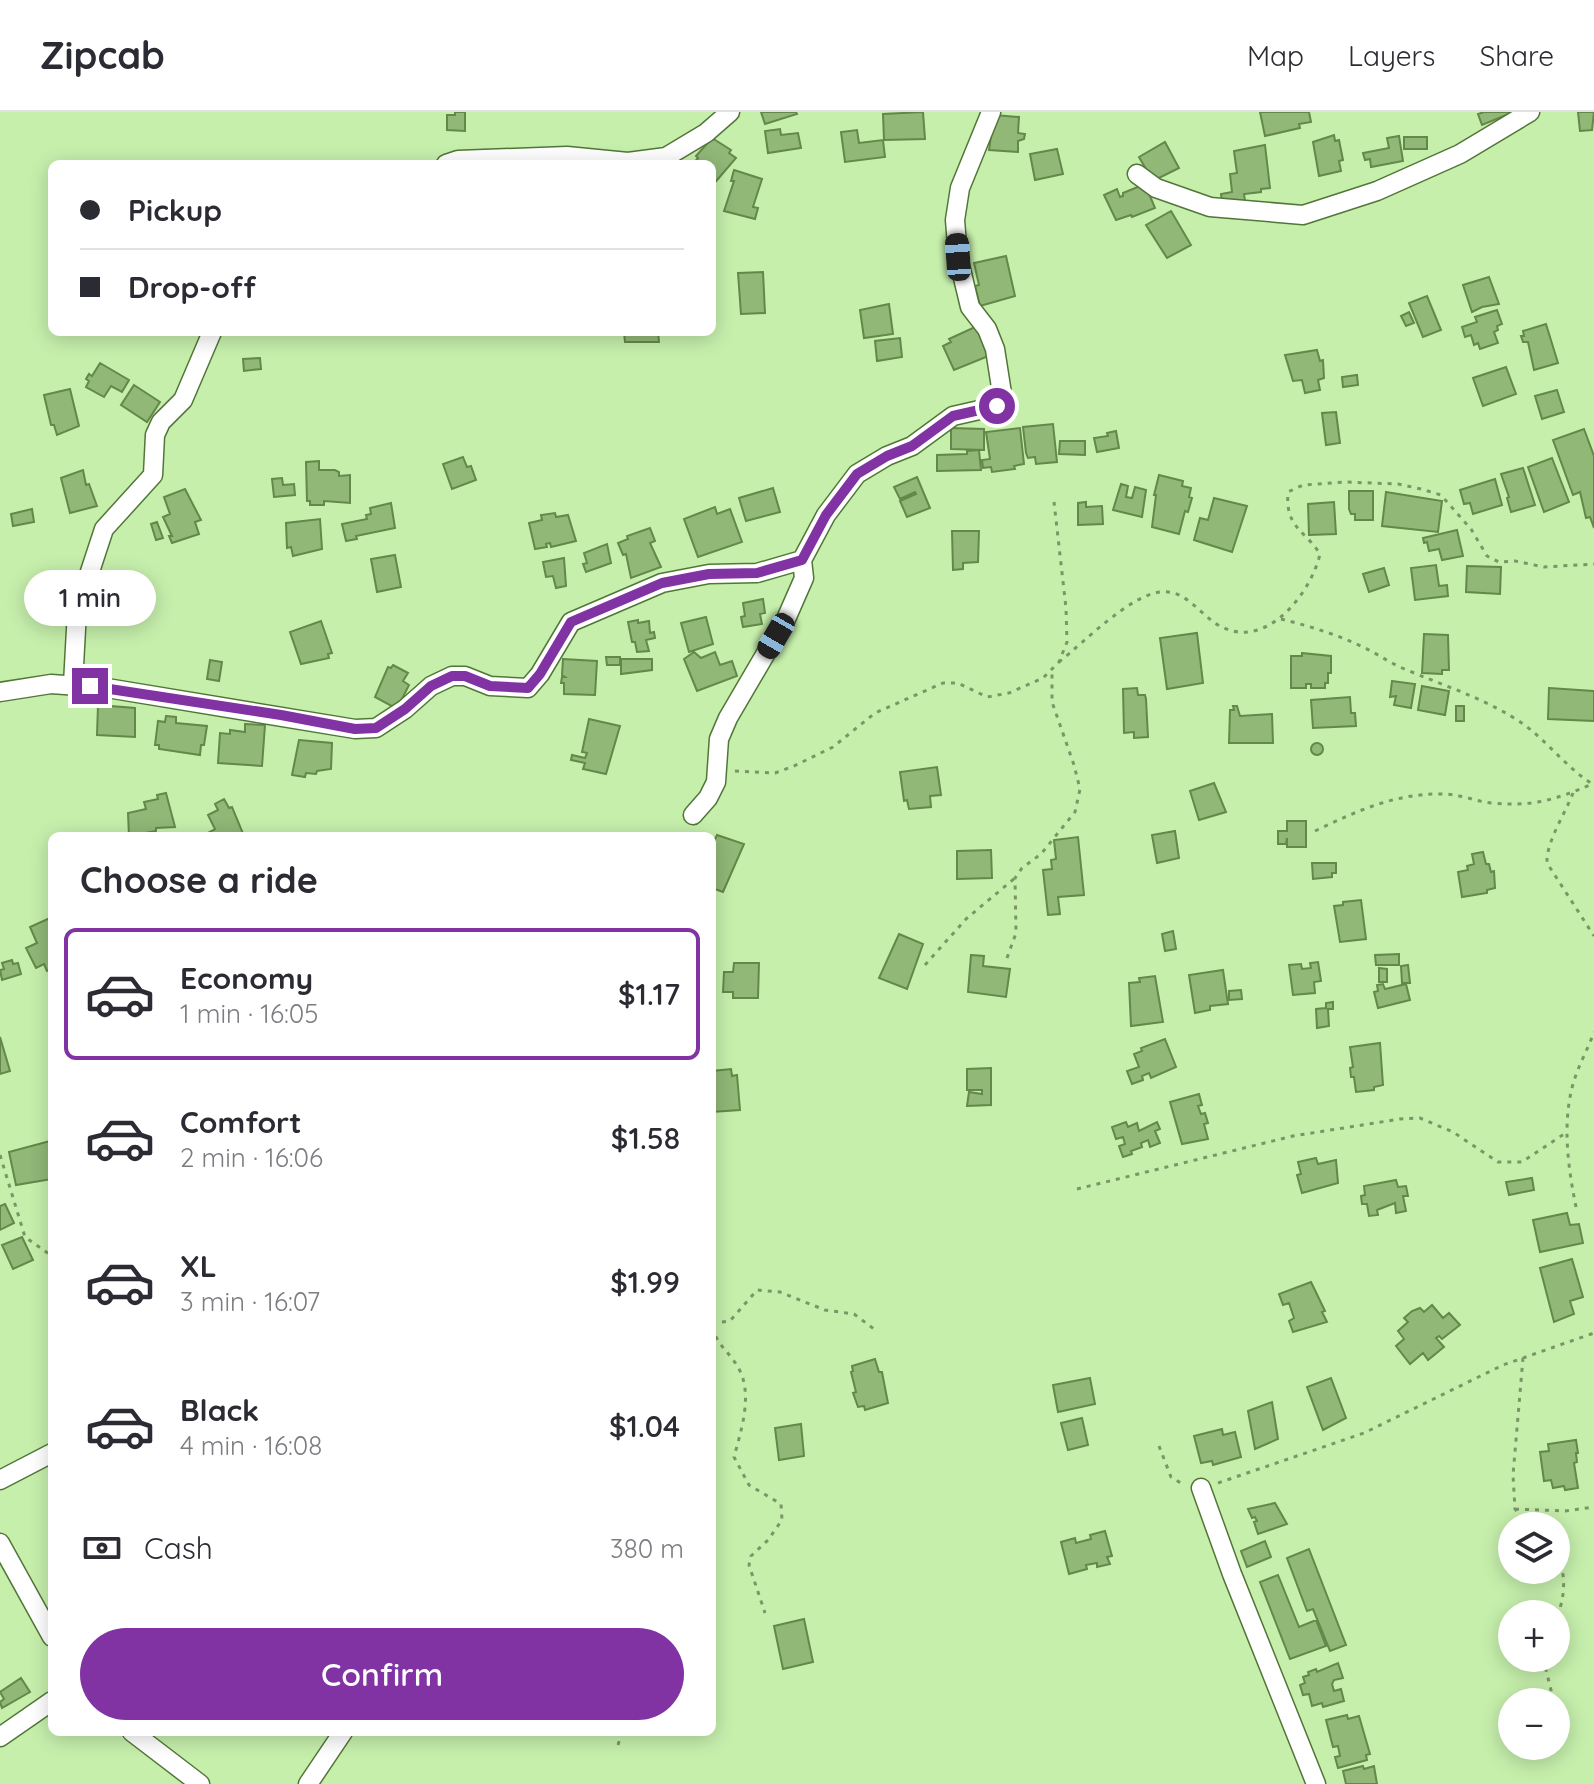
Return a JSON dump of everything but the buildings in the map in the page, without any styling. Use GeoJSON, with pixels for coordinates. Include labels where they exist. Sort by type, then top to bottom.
{"type":"FeatureCollection","features":[{"type":"Feature","properties":{"kind":"street"},"geometry":{"type":"LineString","coordinates":[[643,160],[666,157],[706,133],[730,112]]}},
{"type":"Feature","properties":{"kind":"street"},"geometry":{"type":"LineString","coordinates":[[693,815],[708,798],[716,782],[719,739],[786,619],[804,578],[802,560],[826,515],[857,474],[887,456],[912,446],[953,416],[997,406],[1003,400],[995,349],[987,329],[970,307],[958,257],[955,220],[960,188],[991,112]]}},
{"type":"Feature","properties":{"kind":"street"},"geometry":{"type":"LineString","coordinates":[[1137,174],[1156,188],[1210,207],[1303,215],[1377,191],[1460,154],[1530,112]]}},
{"type":"Feature","properties":{"kind":"street"},"geometry":{"type":"LineString","coordinates":[[458,160],[567,156],[608,160]]}},
{"type":"Feature","properties":{"kind":"street"},"geometry":{"type":"LineString","coordinates":[[73,684],[77,611],[104,529],[153,475],[155,435],[161,422],[183,400],[210,336]]}},
{"type":"Feature","properties":{"kind":"street"},"geometry":{"type":"LineString","coordinates":[[0,692],[73,684],[355,729],[376,728],[405,709],[431,686],[452,676],[465,676],[490,686],[528,688],[540,674],[571,622],[662,583],[709,574],[757,573],[802,560]]}},
{"type":"Feature","properties":{"kind":"street"},"geometry":{"type":"LineString","coordinates":[[0,1480],[48,1455]]}},
{"type":"Feature","properties":{"kind":"street"},"geometry":{"type":"LineString","coordinates":[[1201,1488],[1316,1784]]}},
{"type":"Feature","properties":{"kind":"street"},"geometry":{"type":"LineString","coordinates":[[0,1543],[48,1630]]}},
{"type":"Feature","properties":{"kind":"street"},"geometry":{"type":"LineString","coordinates":[[0,1737],[48,1704]]}},
{"type":"Feature","properties":{"kind":"street"},"geometry":{"type":"LineString","coordinates":[[137,1736],[200,1784]]}},
{"type":"Feature","properties":{"kind":"street"},"geometry":{"type":"LineString","coordinates":[[308,1784],[340,1736]]}},
{"type":"Feature","properties":{"kind":"path"},"geometry":{"type":"LineString","coordinates":[[717,766],[726,772],[775,773],[833,747],[875,713],[943,683],[958,683],[987,697],[1009,693],[1043,678],[1119,613],[1137,601],[1161,592],[1183,597],[1223,628],[1247,633],[1281,619],[1308,584],[1317,568],[1320,554],[1303,537],[1287,506],[1288,492],[1303,485],[1374,482],[1421,489],[1441,495],[1471,529],[1487,556],[1499,562],[1515,561],[1544,567],[1594,564]]}},
{"type":"Feature","properties":{"kind":"path"},"geometry":{"type":"LineString","coordinates":[[1054,502],[1067,642],[1059,662]]}},
{"type":"Feature","properties":{"kind":"path"},"geometry":{"type":"LineString","coordinates":[[1281,619],[1318,628],[1364,647],[1404,669],[1464,691],[1520,722],[1593,785]]}},
{"type":"Feature","properties":{"kind":"path"},"geometry":{"type":"LineString","coordinates":[[925,965],[966,919],[1041,854],[1075,812],[1080,789],[1052,702],[1052,669]]}},
{"type":"Feature","properties":{"kind":"path"},"geometry":{"type":"LineString","coordinates":[[1315,831],[1382,801],[1403,796],[1446,794],[1490,803],[1528,804],[1558,799],[1593,785]]}},
{"type":"Feature","properties":{"kind":"path"},"geometry":{"type":"LineString","coordinates":[[1573,793],[1546,851],[1547,863],[1594,936]]}},
{"type":"Feature","properties":{"kind":"path"},"geometry":{"type":"LineString","coordinates":[[1007,958],[1016,933],[1015,878]]}},
{"type":"Feature","properties":{"kind":"path"},"geometry":{"type":"LineString","coordinates":[[1576,1207],[1569,1171],[1567,1132],[1573,1084],[1594,1032]]}},
{"type":"Feature","properties":{"kind":"path"},"geometry":{"type":"LineString","coordinates":[[1077,1189],[1293,1136],[1400,1119],[1420,1118],[1453,1132],[1498,1162],[1522,1162],[1567,1132]]}},
{"type":"Feature","properties":{"kind":"path"},"geometry":{"type":"LineString","coordinates":[[0,1155],[25,1237],[48,1253]]}},
{"type":"Feature","properties":{"kind":"path"},"geometry":{"type":"LineString","coordinates":[[716,1324],[730,1321],[757,1290],[780,1292],[825,1310],[854,1314],[878,1332]]}},
{"type":"Feature","properties":{"kind":"path"},"geometry":{"type":"LineString","coordinates":[[1159,1446],[1171,1477],[1183,1485],[1201,1488],[1364,1433],[1523,1358],[1594,1333]]}},
{"type":"Feature","properties":{"kind":"path"},"geometry":{"type":"LineString","coordinates":[[716,1339],[739,1368],[745,1383],[743,1423],[734,1457],[749,1485],[781,1504],[782,1520],[768,1540],[751,1556],[749,1565],[765,1613]]}},
{"type":"Feature","properties":{"kind":"path"},"geometry":{"type":"LineString","coordinates":[[1518,1512],[1513,1475],[1523,1358]]}},
{"type":"Feature","properties":{"kind":"path"},"geometry":{"type":"LineString","coordinates":[[1515,1509],[1565,1511],[1594,1507]]}},
{"type":"Feature","properties":{"kind":"path"},"geometry":{"type":"LineString","coordinates":[[618,1745],[621,1736]]}},
{"type":"Feature","properties":{"kind":"route"},"geometry":{"type":"LineString","coordinates":[[90,686],[355,729],[376,728],[405,709],[431,686],[452,676],[465,676],[490,686],[528,688],[540,674],[571,622],[662,583],[709,574],[757,573],[802,560],[826,515],[857,474],[887,456],[912,446],[953,416],[997,406]]}}]}
